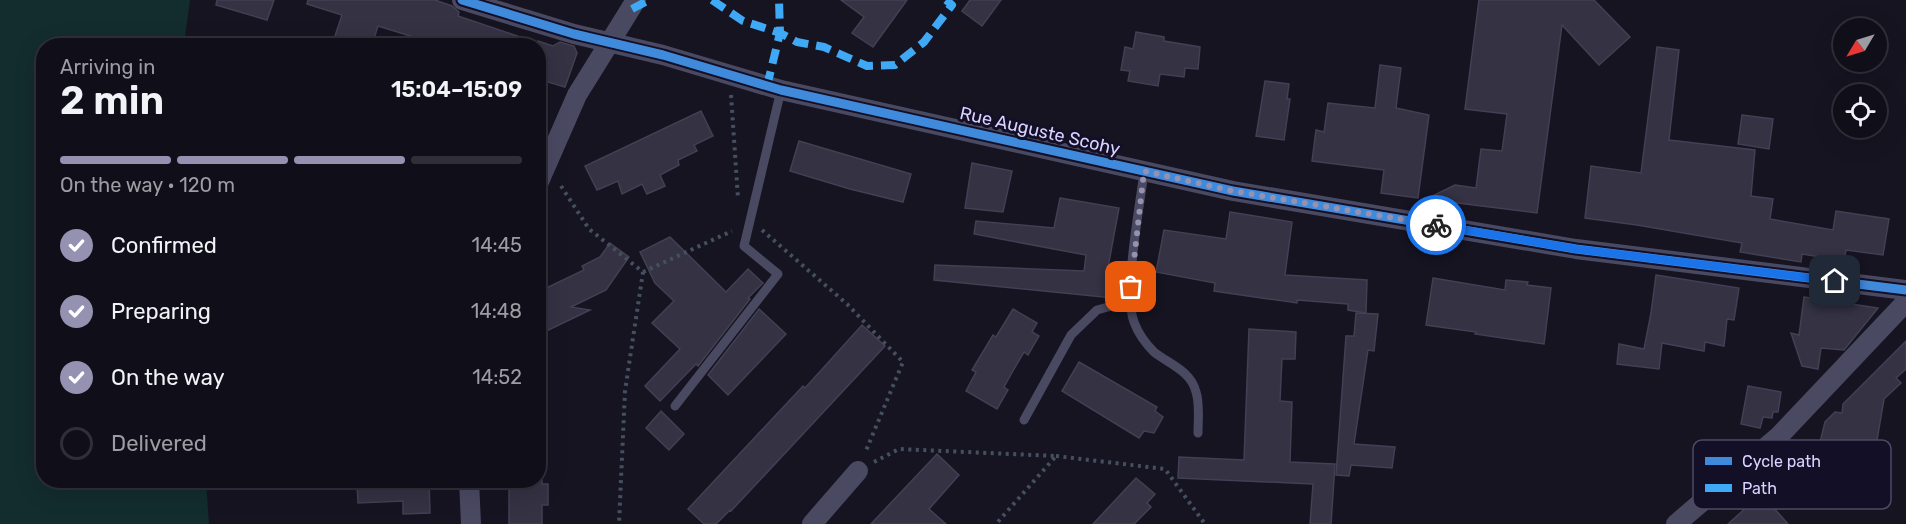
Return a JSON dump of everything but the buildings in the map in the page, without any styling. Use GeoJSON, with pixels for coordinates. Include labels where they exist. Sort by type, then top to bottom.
{"type":"FeatureCollection","features":[{"type":"Feature","properties":{"kind":"street","name":"Rue Auguste Scohy"},"geometry":{"type":"LineString","coordinates":[[462,0],[574,34],[728,73],[781,90],[1233,191],[1576,249],[1906,290]]}},
{"type":"Feature","properties":{"kind":"street"},"geometry":{"type":"LineString","coordinates":[[546,167],[577,95],[636,0]]}},
{"type":"Feature","properties":{"kind":"street"},"geometry":{"type":"LineString","coordinates":[[1774,440],[1906,302]]}},
{"type":"Feature","properties":{"kind":"street"},"geometry":{"type":"LineString","coordinates":[[812,524],[858,471]]}},
{"type":"Feature","properties":{"kind":"street"},"geometry":{"type":"LineString","coordinates":[[469,488],[471,524]]}},
{"type":"Feature","properties":{"kind":"street"},"geometry":{"type":"LineString","coordinates":[[1676,524],[1694,509]]}},
{"type":"Feature","properties":{"kind":"lane"},"geometry":{"type":"LineString","coordinates":[[675,406],[778,274],[744,246],[781,90]]}},
{"type":"Feature","properties":{"kind":"lane"},"geometry":{"type":"LineString","coordinates":[[1144,171],[1130,301],[1133,319],[1141,338],[1155,352],[1190,377],[1197,392],[1198,433]]}},
{"type":"Feature","properties":{"kind":"lane"},"geometry":{"type":"LineString","coordinates":[[1024,420],[1071,335],[1097,310],[1130,301]]}},
{"type":"Feature","properties":{"kind":"path"},"geometry":{"type":"LineString","coordinates":[[728,73],[738,205]]}},
{"type":"Feature","properties":{"kind":"path"},"geometry":{"type":"LineString","coordinates":[[546,177],[557,180],[589,229],[643,272]]}},
{"type":"Feature","properties":{"kind":"path"},"geometry":{"type":"LineString","coordinates":[[750,220],[847,304],[903,362],[858,471]]}},
{"type":"Feature","properties":{"kind":"path"},"geometry":{"type":"LineString","coordinates":[[643,272],[740,227]]}},
{"type":"Feature","properties":{"kind":"path"},"geometry":{"type":"LineString","coordinates":[[619,524],[625,391],[643,272]]}},
{"type":"Feature","properties":{"kind":"path"},"geometry":{"type":"LineString","coordinates":[[858,471],[899,449],[1056,456],[1164,469],[1205,524]]}},
{"type":"Feature","properties":{"kind":"path"},"geometry":{"type":"LineString","coordinates":[[996,524],[1056,456]]}},
{"type":"Feature","properties":{"kind":"green space"},"geometry":{"type":"Polygon","coordinates":[[[0,0],[190,0],[185,38],[36,38],[36,488],[207,488],[209,524],[0,524],[0,0]]]}},
{"type":"Feature","properties":{"kind":"marked path"},"geometry":{"type":"LineString","coordinates":[[632,9],[649,0]]}},
{"type":"Feature","properties":{"kind":"marked path"},"geometry":{"type":"LineString","coordinates":[[712,0],[743,21],[780,33],[797,42],[824,47],[867,66],[895,65],[924,42],[952,5],[946,0]]}},
{"type":"Feature","properties":{"kind":"marked path"},"geometry":{"type":"LineString","coordinates":[[767,86],[780,33],[779,0]]}},
{"type":"Feature","properties":{"kind":"cycle path"},"geometry":{"type":"LineString","coordinates":[[462,0],[574,34],[663,55],[781,90],[1233,191],[1576,249],[1906,290]]}},
{"type":"Feature","properties":{"kind":"way so far"},"geometry":{"type":"LineString","coordinates":[[1131,287],[1144,171],[1233,191],[1436,225]]}},
{"type":"Feature","properties":{"kind":"route"},"geometry":{"type":"LineString","coordinates":[[1436,225],[1576,249],[1835,281]]}}]}
